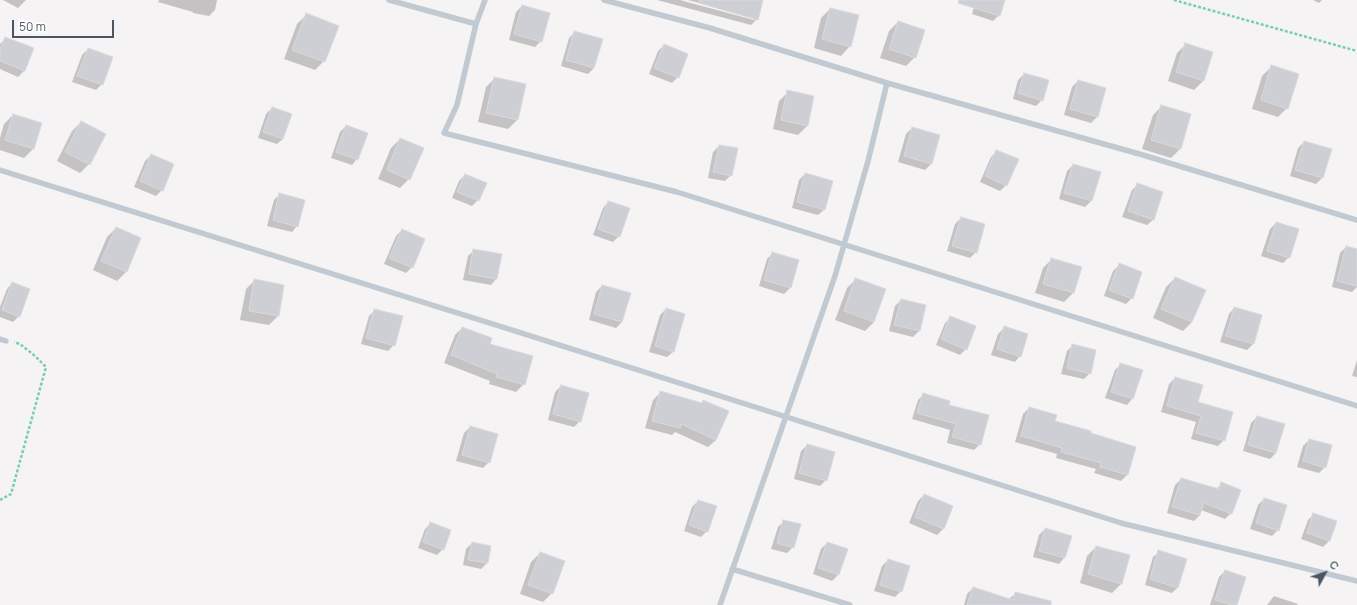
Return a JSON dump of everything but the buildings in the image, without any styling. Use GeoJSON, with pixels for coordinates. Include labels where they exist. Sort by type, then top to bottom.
{"type":"FeatureCollection","features":[{"type":"Feature","properties":{"kind":"lane"},"geometry":{"type":"LineString","coordinates":[[389,0],[476,24]]}},
{"type":"Feature","properties":{"kind":"lane"},"geometry":{"type":"LineString","coordinates":[[485,0],[476,24],[457,105],[444,133],[677,192],[1357,406]]}},
{"type":"Feature","properties":{"kind":"lane"},"geometry":{"type":"LineString","coordinates":[[604,0],[710,28],[887,83],[1143,155],[1357,220]]}},
{"type":"Feature","properties":{"kind":"lane"},"geometry":{"type":"LineString","coordinates":[[720,605],[835,276],[868,162],[887,83]]}},
{"type":"Feature","properties":{"kind":"lane"},"geometry":{"type":"LineString","coordinates":[[0,170],[1120,522],[1357,581]]}},
{"type":"Feature","properties":{"kind":"lane"},"geometry":{"type":"LineString","coordinates":[[732,569],[850,605]]}},
{"type":"Feature","properties":{"kind":"path"},"geometry":{"type":"LineString","coordinates":[[1174,0],[1357,51]]}},
{"type":"Feature","properties":{"kind":"path"},"geometry":{"type":"LineString","coordinates":[[0,500],[11,494],[46,367],[20,344],[3,340]]}}]}
